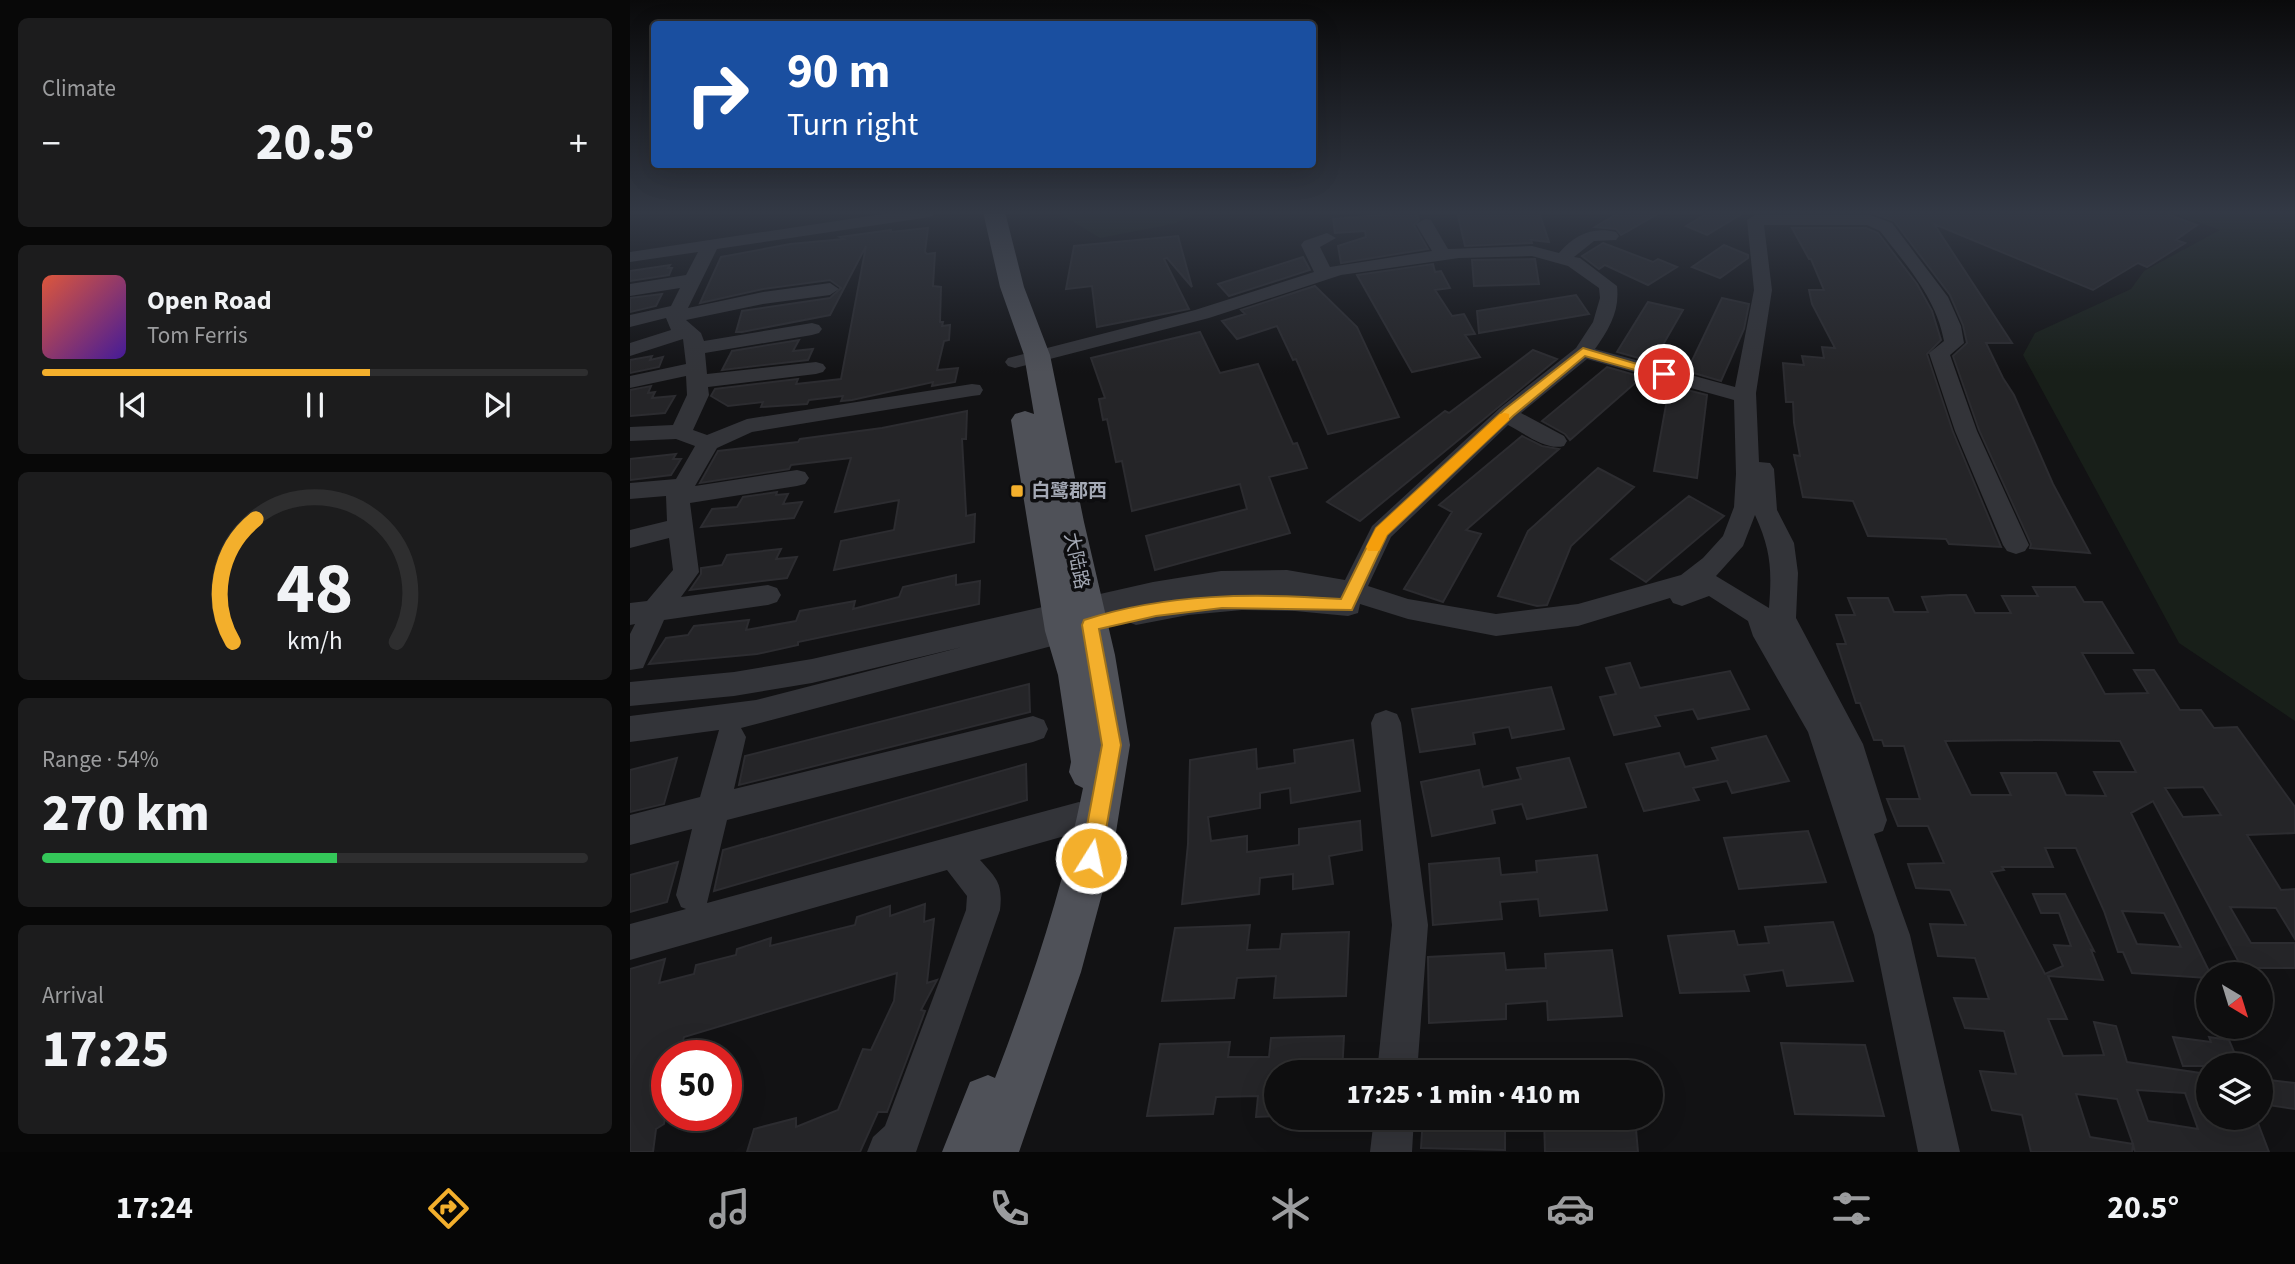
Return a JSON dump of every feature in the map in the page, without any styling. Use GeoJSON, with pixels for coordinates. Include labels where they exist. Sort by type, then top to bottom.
{"type":"FeatureCollection","features":[{"type":"Feature","properties":{"kind":"main road","name":"大陆路"},"geometry":{"type":"LineString","coordinates":[[995,266],[1026,358]]}},
{"type":"Feature","properties":{"kind":"main road","name":"大陆路"},"geometry":{"type":"LineString","coordinates":[[993,1152],[1058,972],[1091,858],[1111,745],[1075,619],[1007,266]]}},
{"type":"Feature","properties":{"kind":"main road","name":"大陆路"},"geometry":{"type":"LineString","coordinates":[[968,1152],[1062,906],[1091,762],[1076,675],[1075,619]]}},
{"type":"Feature","properties":{"kind":"street"},"geometry":{"type":"LineString","coordinates":[[630,350],[679,319],[700,266]]}},
{"type":"Feature","properties":{"kind":"street"},"geometry":{"type":"LineString","coordinates":[[1320,266],[1325,275]]}},
{"type":"Feature","properties":{"kind":"street"},"geometry":{"type":"LineString","coordinates":[[1026,358],[1202,314],[1325,275],[1380,266]]}},
{"type":"Feature","properties":{"kind":"street"},"geometry":{"type":"LineString","coordinates":[[1349,598],[1381,532],[1507,415],[1583,352],[1603,323],[1609,298],[1608,286],[1579,266]]}},
{"type":"Feature","properties":{"kind":"street"},"geometry":{"type":"LineString","coordinates":[[630,694],[734,684],[1075,619],[1222,602],[1349,598],[1496,625],[1577,615],[1690,582],[1734,540],[1746,507],[1748,474],[1745,396],[1763,290],[1761,266]]}},
{"type":"Feature","properties":{"kind":"street"},"geometry":{"type":"LineString","coordinates":[[1772,266],[1759,409],[1765,510],[1781,543],[1785,573],[1783,618],[1848,744],[1906,934],[1951,1152]]}},
{"type":"Feature","properties":{"kind":"street"},"geometry":{"type":"LineString","coordinates":[[1915,266],[1939,297],[1951,326],[1954,343],[1939,353],[1966,431],[2016,545]]}},
{"type":"Feature","properties":{"kind":"street"},"geometry":{"type":"LineString","coordinates":[[630,290],[692,281]]}},
{"type":"Feature","properties":{"kind":"street"},"geometry":{"type":"LineString","coordinates":[[630,321],[679,319],[763,299],[830,289]]}},
{"type":"Feature","properties":{"kind":"street"},"geometry":{"type":"LineString","coordinates":[[679,319],[694,337],[698,395],[680,432]]}},
{"type":"Feature","properties":{"kind":"street"},"geometry":{"type":"LineString","coordinates":[[630,382],[696,367],[812,329]]}},
{"type":"Feature","properties":{"kind":"street"},"geometry":{"type":"LineString","coordinates":[[1583,352],[1745,396]]}},
{"type":"Feature","properties":{"kind":"street"},"geometry":{"type":"LineString","coordinates":[[696,367],[816,368]]}},
{"type":"Feature","properties":{"kind":"street"},"geometry":{"type":"LineString","coordinates":[[634,660],[642,614],[686,572],[680,527],[680,491],[708,443],[747,426],[972,390]]}},
{"type":"Feature","properties":{"kind":"street"},"geometry":{"type":"LineString","coordinates":[[1507,415],[1556,441]]}},
{"type":"Feature","properties":{"kind":"street"},"geometry":{"type":"LineString","coordinates":[[630,434],[680,432],[708,443]]}},
{"type":"Feature","properties":{"kind":"street"},"geometry":{"type":"LineString","coordinates":[[630,491],[680,491],[797,478]]}},
{"type":"Feature","properties":{"kind":"street"},"geometry":{"type":"LineString","coordinates":[[630,539],[680,527]]}},
{"type":"Feature","properties":{"kind":"street"},"geometry":{"type":"LineString","coordinates":[[1705,570],[1783,618]]}},
{"type":"Feature","properties":{"kind":"street"},"geometry":{"type":"LineString","coordinates":[[1349,598],[1414,622],[1497,637],[1540,635],[1636,616],[1712,584],[1761,616],[1763,628],[1822,729],[1892,935],[1939,1152]]}},
{"type":"Feature","properties":{"kind":"street"},"geometry":{"type":"LineString","coordinates":[[642,614],[768,595]]}},
{"type":"Feature","properties":{"kind":"street"},"geometry":{"type":"LineString","coordinates":[[630,729],[756,713],[927,670],[1075,619]]}},
{"type":"Feature","properties":{"kind":"street"},"geometry":{"type":"LineString","coordinates":[[1386,723],[1410,925],[1399,1060]]}},
{"type":"Feature","properties":{"kind":"street"},"geometry":{"type":"LineString","coordinates":[[630,830],[1033,729]]}},
{"type":"Feature","properties":{"kind":"street"},"geometry":{"type":"LineString","coordinates":[[693,895],[731,737]]}},
{"type":"Feature","properties":{"kind":"street"},"geometry":{"type":"LineString","coordinates":[[630,942],[1079,817]]}},
{"type":"Feature","properties":{"kind":"street"},"geometry":{"type":"LineString","coordinates":[[888,1152],[900,1140],[983,910],[985,891],[961,864]]}},
{"type":"Feature","properties":{"kind":"street"},"geometry":{"type":"LineString","coordinates":[[1391,1152],[1393,1130]]}},
{"type":"Feature","properties":{"kind":"shaded area"},"geometry":{"type":"Polygon","coordinates":[[[2154,266],[2295,266],[2295,721],[2179,643],[2023,355],[2035,333],[2131,289],[2144,271],[2154,266]]]}},
{"type":"Feature","properties":{"kind":"building"},"geometry":{"type":"Polygon","coordinates":[[[665,266],[672,268],[669,275],[630,281],[630,271],[665,266]]]}},
{"type":"Feature","properties":{"kind":"building"},"geometry":{"type":"Polygon","coordinates":[[[717,266],[856,266],[830,315],[736,332],[742,311],[830,298],[841,288],[830,280],[763,289],[700,303],[717,266]]]}},
{"type":"Feature","properties":{"kind":"building"},"geometry":{"type":"Polygon","coordinates":[[[862,266],[934,266],[933,286],[941,287],[940,322],[943,322],[942,326],[950,325],[949,340],[944,341],[937,370],[958,368],[955,382],[932,386],[933,382],[852,400],[841,401],[843,396],[809,400],[807,404],[761,407],[763,402],[728,406],[711,396],[715,389],[798,379],[796,384],[841,379],[862,266]]]}},
{"type":"Feature","properties":{"kind":"building"},"geometry":{"type":"Polygon","coordinates":[[[1070,266],[1167,266],[1189,309],[1097,327],[1092,286],[1066,289],[1070,266]]]}},
{"type":"Feature","properties":{"kind":"building"},"geometry":{"type":"Polygon","coordinates":[[[1174,266],[1186,266],[1192,287],[1174,266]]]}},
{"type":"Feature","properties":{"kind":"building"},"geometry":{"type":"Polygon","coordinates":[[[1275,266],[1308,266],[1310,270],[1229,296],[1218,284],[1275,266]]]}},
{"type":"Feature","properties":{"kind":"building"},"geometry":{"type":"Polygon","coordinates":[[[1433,266],[1435,272],[1441,271],[1450,288],[1435,290],[1452,316],[1464,314],[1475,334],[1465,335],[1480,357],[1412,372],[1357,275],[1433,266]]]}},
{"type":"Feature","properties":{"kind":"building"},"geometry":{"type":"Polygon","coordinates":[[[1472,266],[1536,266],[1539,284],[1474,286],[1472,266]]]}},
{"type":"Feature","properties":{"kind":"building"},"geometry":{"type":"Polygon","coordinates":[[[1607,266],[1677,267],[1648,285],[1607,266]]]}},
{"type":"Feature","properties":{"kind":"building"},"geometry":{"type":"Polygon","coordinates":[[[1694,266],[1737,266],[1720,278],[1692,267],[1694,266]]]}},
{"type":"Feature","properties":{"kind":"building"},"geometry":{"type":"Polygon","coordinates":[[[1814,266],[1903,266],[1917,284],[1932,311],[1941,340],[1927,354],[1953,432],[2001,547],[1949,544],[1946,539],[1868,536],[1853,501],[1803,497],[1794,455],[1800,456],[1793,402],[1786,402],[1783,363],[1804,365],[1802,356],[1824,358],[1822,347],[1835,348],[1812,304],[1809,290],[1824,290],[1814,266]]]}},
{"type":"Feature","properties":{"kind":"building"},"geometry":{"type":"Polygon","coordinates":[[[1928,266],[1961,266],[2012,343],[1986,343],[2014,395],[2053,484],[2090,553],[2030,548],[2031,544],[1979,430],[1953,356],[1967,343],[1963,325],[1950,295],[1928,266]]]}},
{"type":"Feature","properties":{"kind":"building"},"geometry":{"type":"Polygon","coordinates":[[[2035,266],[2133,266],[2093,290],[2035,266]]]}},
{"type":"Feature","properties":{"kind":"building"},"geometry":{"type":"Polygon","coordinates":[[[1315,286],[1357,327],[1399,417],[1328,434],[1296,359],[1293,360],[1277,326],[1237,339],[1222,321],[1245,314],[1241,310],[1315,286]]]}},
{"type":"Feature","properties":{"kind":"building"},"geometry":{"type":"Polygon","coordinates":[[[662,294],[656,306],[630,312],[630,298],[662,294]]]}},
{"type":"Feature","properties":{"kind":"building"},"geometry":{"type":"Polygon","coordinates":[[[1576,295],[1589,314],[1479,333],[1477,311],[1576,295]]]}},
{"type":"Feature","properties":{"kind":"building"},"geometry":{"type":"Polygon","coordinates":[[[1722,298],[1749,304],[1744,329],[1721,381],[1687,371],[1722,298]]]}},
{"type":"Feature","properties":{"kind":"building"},"geometry":{"type":"Polygon","coordinates":[[[1648,302],[1683,310],[1653,362],[1617,352],[1648,302]]]}},
{"type":"Feature","properties":{"kind":"building"},"geometry":{"type":"Polygon","coordinates":[[[1200,332],[1220,373],[1258,364],[1293,444],[1297,443],[1307,468],[1269,477],[1290,533],[1155,570],[1146,536],[1247,509],[1240,484],[1132,511],[1122,461],[1116,462],[1107,419],[1103,420],[1099,399],[1105,398],[1091,358],[1200,332]]]}},
{"type":"Feature","properties":{"kind":"building"},"geometry":{"type":"Polygon","coordinates":[[[799,340],[793,351],[813,349],[808,360],[722,370],[732,351],[799,340]]]}},
{"type":"Feature","properties":{"kind":"building"},"geometry":{"type":"Polygon","coordinates":[[[1533,350],[1557,359],[1360,521],[1327,502],[1445,411],[1449,413],[1533,350]]]}},
{"type":"Feature","properties":{"kind":"building"},"geometry":{"type":"Polygon","coordinates":[[[652,356],[650,360],[663,357],[659,367],[630,373],[630,360],[652,356]]]}},
{"type":"Feature","properties":{"kind":"building"},"geometry":{"type":"Polygon","coordinates":[[[1607,367],[1642,377],[1570,440],[1565,434],[1542,421],[1607,367]]]}},
{"type":"Feature","properties":{"kind":"building"},"geometry":{"type":"Polygon","coordinates":[[[651,386],[648,393],[655,392],[652,398],[675,396],[665,413],[630,416],[630,390],[651,386]]]}},
{"type":"Feature","properties":{"kind":"building"},"geometry":{"type":"Polygon","coordinates":[[[1679,388],[1707,395],[1697,478],[1654,471],[1668,394],[1676,395],[1679,388]]]}},
{"type":"Feature","properties":{"kind":"building"},"geometry":{"type":"Polygon","coordinates":[[[967,411],[966,439],[962,439],[966,516],[975,514],[974,542],[834,570],[841,541],[894,530],[899,500],[835,512],[851,458],[791,465],[789,469],[700,483],[718,451],[798,442],[800,439],[882,428],[967,411]]]}},
{"type":"Feature","properties":{"kind":"building"},"geometry":{"type":"Polygon","coordinates":[[[1522,436],[1542,446],[1559,449],[1466,530],[1481,534],[1443,602],[1404,589],[1452,512],[1439,505],[1522,436]]]}},
{"type":"Feature","properties":{"kind":"building"},"geometry":{"type":"Polygon","coordinates":[[[676,454],[673,459],[681,459],[671,475],[630,480],[630,459],[676,454]]]}},
{"type":"Feature","properties":{"kind":"building"},"geometry":{"type":"Polygon","coordinates":[[[1598,468],[1634,487],[1571,546],[1547,605],[1537,606],[1498,596],[1528,531],[1598,468]]]}},
{"type":"Feature","properties":{"kind":"building"},"geometry":{"type":"Polygon","coordinates":[[[777,492],[776,495],[788,494],[783,504],[802,502],[794,518],[701,527],[712,509],[737,507],[743,497],[777,492]]]}},
{"type":"Feature","properties":{"kind":"building"},"geometry":{"type":"Polygon","coordinates":[[[1689,496],[1724,516],[1646,582],[1611,559],[1689,496]]]}},
{"type":"Feature","properties":{"kind":"building"},"geometry":{"type":"Polygon","coordinates":[[[781,549],[776,559],[797,557],[787,578],[690,590],[701,574],[701,568],[722,565],[727,555],[781,549]]]}},
{"type":"Feature","properties":{"kind":"building"},"geometry":{"type":"Polygon","coordinates":[[[956,575],[956,585],[980,581],[979,604],[798,642],[798,645],[757,654],[649,664],[666,638],[688,635],[694,626],[749,620],[746,630],[796,621],[800,611],[855,601],[853,609],[899,597],[903,587],[956,575]]]}},
{"type":"Feature","properties":{"kind":"building"},"geometry":{"type":"Polygon","coordinates":[[[2033,587],[2075,587],[2084,602],[2102,602],[2133,653],[2082,653],[2105,694],[2148,693],[2134,670],[2154,670],[2180,710],[2201,710],[2214,728],[2237,727],[2295,807],[2295,833],[2247,835],[2281,890],[2295,889],[2295,939],[2276,908],[2230,907],[2251,943],[2295,943],[2295,968],[2273,968],[2273,962],[2239,962],[2153,801],[2131,813],[2205,962],[2196,962],[2196,977],[2132,973],[2123,952],[2118,952],[2104,911],[2076,848],[2045,848],[2053,867],[2002,867],[2004,870],[1991,872],[2045,974],[2063,966],[2054,945],[2071,946],[2059,913],[2041,913],[2033,894],[2065,894],[2094,951],[2091,950],[2103,980],[2048,976],[2067,1019],[2048,1019],[2063,1056],[2104,1055],[2094,1022],[2116,1026],[2127,1062],[2196,1072],[2196,1123],[2185,1093],[2137,1090],[2148,1121],[2196,1130],[2261,1130],[2269,1152],[2135,1152],[2133,1144],[2132,1152],[2031,1152],[2022,1115],[1992,1110],[1980,1071],[2016,1074],[2004,1031],[1965,1028],[1954,998],[1989,999],[1975,958],[1938,956],[1930,924],[1966,925],[1950,890],[1916,888],[1908,864],[1944,863],[1928,826],[1898,826],[1887,799],[1920,799],[1904,746],[1884,746],[1882,740],[1874,740],[1860,703],[1856,703],[1837,644],[1846,644],[1836,615],[1855,615],[1848,598],[1888,598],[1894,612],[1928,612],[1922,597],[1950,595],[1966,595],[1975,613],[2011,613],[2002,596],[2038,596],[2033,587]],[[1945,741],[1971,795],[2011,795],[2001,773],[2056,773],[2066,795],[2106,796],[2094,772],[2136,772],[2120,741],[1945,741]],[[2203,787],[2165,788],[2183,817],[2221,815],[2203,787]],[[2122,911],[2137,944],[2181,947],[2164,913],[2122,911]],[[2076,1094],[2090,1137],[2133,1144],[2117,1099],[2076,1094]]]}},
{"type":"Feature","properties":{"kind":"building"},"geometry":{"type":"Polygon","coordinates":[[[1630,663],[1640,688],[1730,671],[1749,709],[1698,719],[1693,709],[1655,716],[1660,726],[1614,735],[1600,697],[1616,694],[1606,668],[1630,663]]]}},
{"type":"Feature","properties":{"kind":"building"},"geometry":{"type":"Polygon","coordinates":[[[1029,684],[1030,712],[739,785],[745,756],[1029,684]]]}},
{"type":"Feature","properties":{"kind":"building"},"geometry":{"type":"Polygon","coordinates":[[[1551,687],[1564,729],[1512,738],[1509,727],[1473,733],[1475,744],[1420,752],[1412,709],[1551,687]]]}},
{"type":"Feature","properties":{"kind":"building"},"geometry":{"type":"Polygon","coordinates":[[[1766,736],[1789,781],[1732,793],[1727,781],[1693,788],[1699,800],[1644,811],[1626,764],[1679,753],[1685,767],[1718,760],[1712,748],[1766,736]]]}},
{"type":"Feature","properties":{"kind":"building"},"geometry":{"type":"Polygon","coordinates":[[[1353,740],[1360,791],[1291,803],[1290,788],[1260,793],[1260,808],[1208,817],[1211,841],[1247,836],[1247,852],[1299,845],[1299,829],[1360,821],[1362,850],[1329,856],[1333,884],[1293,889],[1293,874],[1260,878],[1259,894],[1182,904],[1188,844],[1190,760],[1256,749],[1257,769],[1295,763],[1294,750],[1353,740]]]}},
{"type":"Feature","properties":{"kind":"building"},"geometry":{"type":"Polygon","coordinates":[[[677,758],[664,804],[630,812],[630,770],[677,758]]]}},
{"type":"Feature","properties":{"kind":"building"},"geometry":{"type":"Polygon","coordinates":[[[1569,758],[1586,807],[1527,819],[1522,804],[1492,810],[1495,823],[1432,836],[1421,782],[1479,770],[1483,787],[1521,779],[1517,768],[1569,758]]]}},
{"type":"Feature","properties":{"kind":"building"},"geometry":{"type":"Polygon","coordinates":[[[1026,764],[1027,800],[714,891],[723,850],[1026,764]]]}},
{"type":"Feature","properties":{"kind":"building"},"geometry":{"type":"Polygon","coordinates":[[[1808,831],[1826,882],[1739,889],[1724,838],[1808,831]]]}},
{"type":"Feature","properties":{"kind":"building"},"geometry":{"type":"Polygon","coordinates":[[[1597,855],[1607,910],[1540,916],[1538,899],[1500,902],[1502,919],[1433,925],[1429,864],[1499,858],[1501,875],[1537,872],[1536,861],[1597,855]]]}},
{"type":"Feature","properties":{"kind":"building"},"geometry":{"type":"Polygon","coordinates":[[[678,862],[667,902],[630,912],[630,875],[678,862]]]}},
{"type":"Feature","properties":{"kind":"building"},"geometry":{"type":"Polygon","coordinates":[[[925,904],[924,922],[934,919],[927,983],[937,980],[921,1010],[925,1011],[887,1112],[878,1112],[860,1152],[747,1152],[754,1129],[796,1118],[796,1127],[838,1110],[863,1049],[871,1050],[894,1001],[897,973],[684,1037],[683,1040],[651,1040],[651,1131],[656,1131],[653,1152],[630,1152],[630,969],[665,959],[659,983],[694,974],[696,965],[736,955],[737,949],[771,938],[770,946],[855,925],[857,917],[890,906],[890,916],[925,904]]]}},
{"type":"Feature","properties":{"kind":"building"},"geometry":{"type":"Polygon","coordinates":[[[1833,922],[1853,981],[1787,986],[1783,970],[1744,975],[1749,991],[1680,993],[1668,936],[1734,931],[1738,945],[1769,943],[1765,927],[1833,922]]]}},
{"type":"Feature","properties":{"kind":"building"},"geometry":{"type":"Polygon","coordinates":[[[1250,925],[1247,950],[1280,949],[1282,934],[1349,932],[1346,996],[1274,998],[1276,976],[1237,978],[1234,998],[1162,1001],[1175,928],[1250,925]]]}},
{"type":"Feature","properties":{"kind":"building"},"geometry":{"type":"Polygon","coordinates":[[[1612,950],[1622,1016],[1548,1020],[1547,1001],[1506,1004],[1506,1019],[1429,1023],[1428,957],[1504,953],[1506,970],[1546,968],[1545,954],[1612,950]]]}},
{"type":"Feature","properties":{"kind":"building"},"geometry":{"type":"Polygon","coordinates":[[[1344,1036],[1343,1060],[1264,1060],[1264,1117],[1256,1117],[1258,1096],[1216,1097],[1213,1114],[1147,1116],[1160,1044],[1230,1042],[1228,1057],[1269,1057],[1271,1038],[1344,1036]]]}},
{"type":"Feature","properties":{"kind":"building"},"geometry":{"type":"Polygon","coordinates":[[[2173,1037],[2211,1042],[2210,1040],[2229,1040],[2234,1053],[2196,1053],[2196,1066],[2183,1066],[2173,1037]]]}},
{"type":"Feature","properties":{"kind":"building"},"geometry":{"type":"Polygon","coordinates":[[[1781,1043],[1865,1045],[1884,1116],[1795,1114],[1781,1043]]]}},
{"type":"Feature","properties":{"kind":"building"},"geometry":{"type":"Polygon","coordinates":[[[2273,1080],[2295,1083],[2295,1109],[2273,1106],[2273,1080]]]}},
{"type":"Feature","properties":{"kind":"building"},"geometry":{"type":"Polygon","coordinates":[[[1422,1130],[1505,1130],[1505,1150],[1421,1148],[1422,1130]]]}},
{"type":"Feature","properties":{"kind":"building"},"geometry":{"type":"Polygon","coordinates":[[[1544,1130],[1636,1130],[1638,1152],[1545,1152],[1544,1130]]]}},
{"type":"Feature","properties":{"kind":"slow traffic"},"geometry":{"type":"LineString","coordinates":[[1373,547],[1381,532],[1505,417]]}},
{"type":"Feature","properties":{"kind":"place","name":"白鹭郡西"},"geometry":{"type":"Point","coordinates":[1017,491]}},
{"type":"Feature","properties":{"kind":"route"},"geometry":{"type":"LineString","coordinates":[[1091,858],[1111,745],[1090,625],[1156,610],[1222,602],[1281,601],[1346,605],[1381,532],[1508,413],[1583,352],[1664,374]]}}]}
